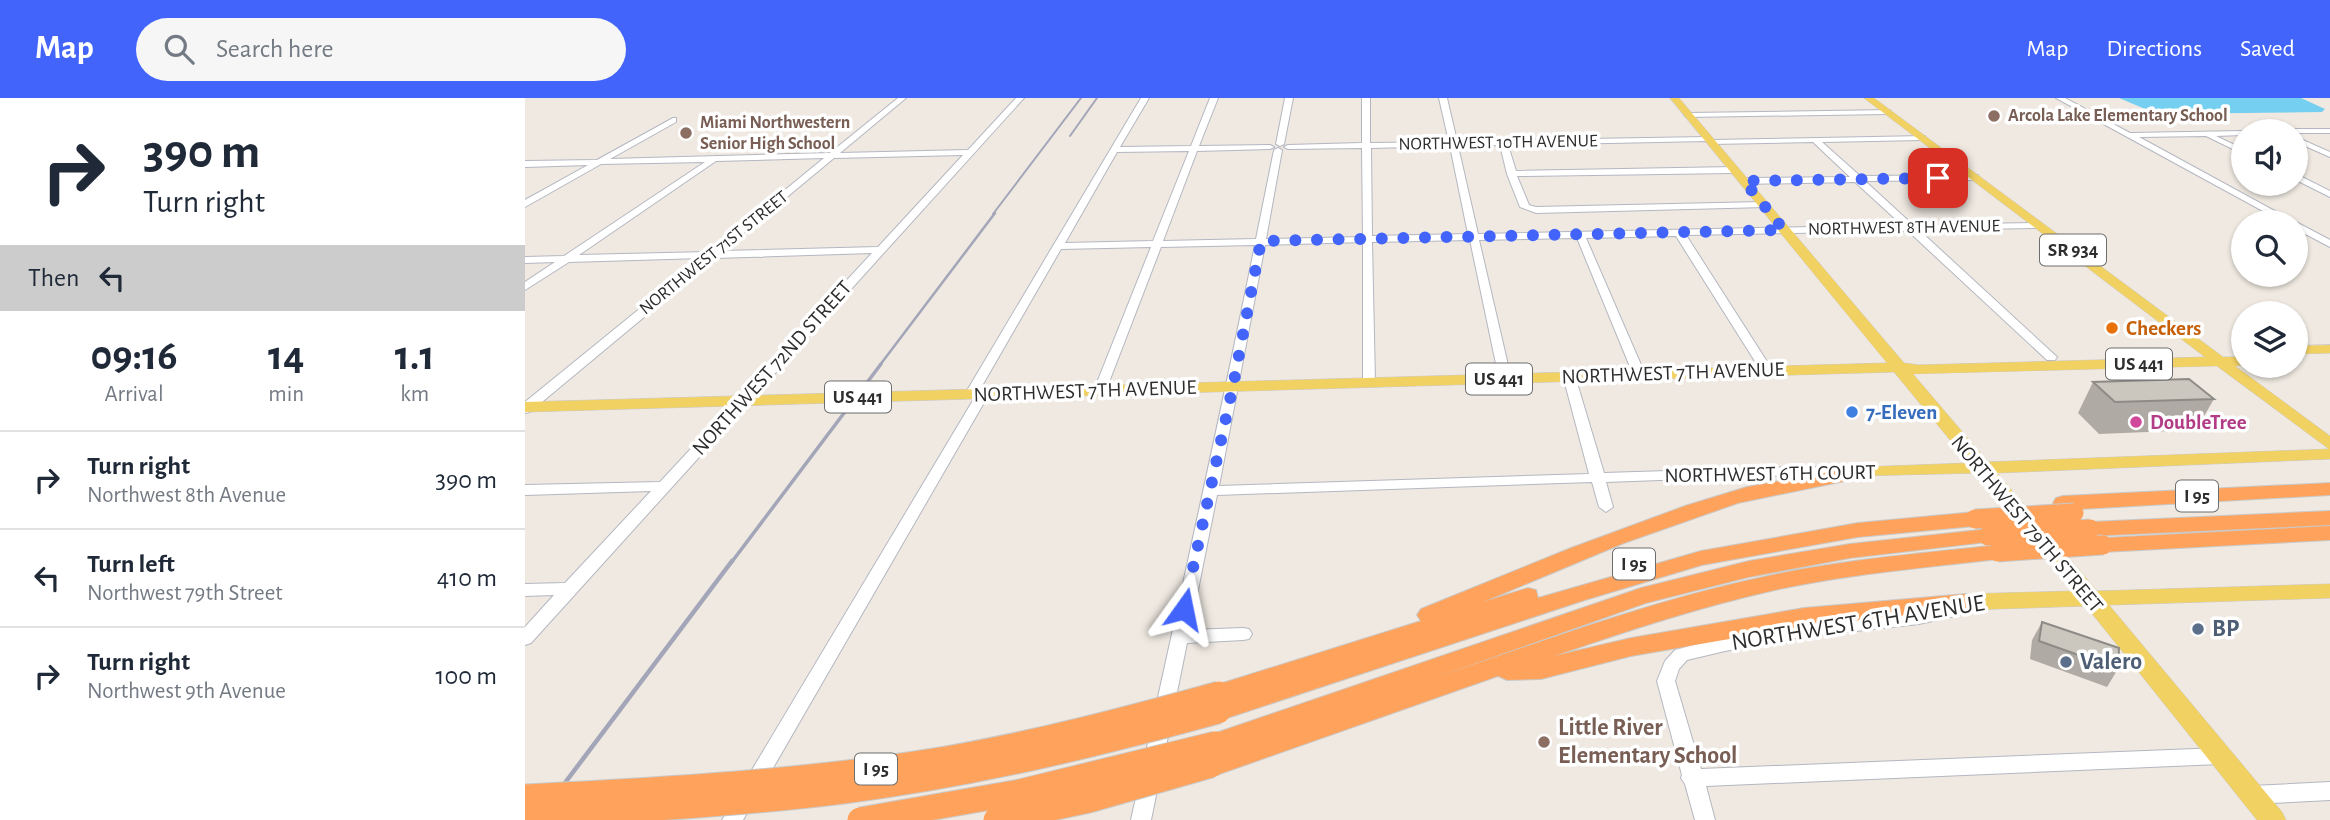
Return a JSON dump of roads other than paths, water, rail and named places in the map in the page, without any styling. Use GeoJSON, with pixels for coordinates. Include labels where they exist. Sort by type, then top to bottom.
{"type":"FeatureCollection","features":[{"type":"Feature","properties":{"kind":"highway"},"geometry":{"type":"LineString","coordinates":[[1311,664],[1674,516],[1736,497],[1791,485],[1843,478],[1861,472]]}},
{"type":"Feature","properties":{"kind":"highway","name":"I 95"},"geometry":{"type":"LineString","coordinates":[[2069,508],[2330,489]]}},
{"type":"Feature","properties":{"kind":"highway"},"geometry":{"type":"LineString","coordinates":[[860,820],[1213,755],[1641,596],[1749,569],[1982,529],[2069,508],[2330,500]]}},
{"type":"Feature","properties":{"kind":"highway"},"geometry":{"type":"LineString","coordinates":[[2096,537],[2330,519]]}},
{"type":"Feature","properties":{"kind":"highway","name":"I 95"},"geometry":{"type":"LineString","coordinates":[[525,797],[718,785],[907,765],[1005,748],[1219,702],[1311,664],[1690,548],[1828,523],[2096,537],[2330,533]]}},
{"type":"Feature","properties":{"kind":"highway"},"geometry":{"type":"LineString","coordinates":[[525,815],[710,804],[889,784],[1062,752],[1219,702],[1701,558],[1847,531],[1982,529]]}},
{"type":"Feature","properties":{"kind":"highway","name":"I 95"},"geometry":{"type":"LineString","coordinates":[[996,820],[1089,800],[1213,755],[1492,670],[1600,631],[1696,601],[1862,566],[1982,529]]}},
{"type":"Feature","properties":{"kind":"highway"},"geometry":{"type":"LineString","coordinates":[[1492,670],[1541,670],[1631,647],[1804,617],[1966,602]]}},
{"type":"Feature","properties":{"kind":"main road","name":"NORTHWEST 79TH STREET"},"geometry":{"type":"LineString","coordinates":[[1674,98],[2273,820]]}},
{"type":"Feature","properties":{"kind":"main road","name":"SR 934"},"geometry":{"type":"LineString","coordinates":[[1868,98],[2330,444]]}},
{"type":"Feature","properties":{"kind":"main road"},"geometry":{"type":"LineString","coordinates":[[2308,350],[2330,349]]}},
{"type":"Feature","properties":{"kind":"main road","name":"NORTHWEST 7TH AVENUE"},"geometry":{"type":"LineString","coordinates":[[526,408],[1639,374],[1898,367],[1918,370],[2216,358],[2231,355]]}},
{"type":"Feature","properties":{"kind":"main road","name":"NORTHWEST 7TH AVENUE"},"geometry":{"type":"LineString","coordinates":[[1898,367],[1911,361],[2051,357],[2231,360]]}},
{"type":"Feature","properties":{"kind":"main road"},"geometry":{"type":"LineString","coordinates":[[2308,360],[2330,359]]}},
{"type":"Feature","properties":{"kind":"main road","name":"NORTHWEST 6TH COURT"},"geometry":{"type":"LineString","coordinates":[[1861,472],[2330,454]]}},
{"type":"Feature","properties":{"kind":"main road"},"geometry":{"type":"LineString","coordinates":[[2294,457],[2330,465]]}},
{"type":"Feature","properties":{"kind":"main road","name":"NORTHWEST 6TH AVENUE"},"geometry":{"type":"LineString","coordinates":[[1966,602],[2330,591]]}},
{"type":"Feature","properties":{"kind":"street","name":"NORTHWEST 71ST STREET"},"geometry":{"type":"LineString","coordinates":[[526,408],[902,98]]}},
{"type":"Feature","properties":{"kind":"street","name":"NORTHWEST 72ND STREET"},"geometry":{"type":"LineString","coordinates":[[525,638],[1020,98]]}},
{"type":"Feature","properties":{"kind":"street"},"geometry":{"type":"LineString","coordinates":[[732,820],[977,394],[1057,246],[1145,98]]}},
{"type":"Feature","properties":{"kind":"street"},"geometry":{"type":"LineString","coordinates":[[1100,390],[1192,148],[1215,98]]}},
{"type":"Feature","properties":{"kind":"street"},"geometry":{"type":"LineString","coordinates":[[1141,820],[1233,386],[1289,98]]}},
{"type":"Feature","properties":{"kind":"street"},"geometry":{"type":"LineString","coordinates":[[1366,98],[1369,382]]}},
{"type":"Feature","properties":{"kind":"street"},"geometry":{"type":"LineString","coordinates":[[1443,98],[1505,378]]}},
{"type":"Feature","properties":{"kind":"street"},"geometry":{"type":"LineString","coordinates":[[2060,98],[2268,210]]}},
{"type":"Feature","properties":{"kind":"street"},"geometry":{"type":"LineString","coordinates":[[1688,115],[1887,112]]}},
{"type":"Feature","properties":{"kind":"street"},"geometry":{"type":"LineString","coordinates":[[525,204],[673,120]]}},
{"type":"Feature","properties":{"kind":"street"},"geometry":{"type":"LineString","coordinates":[[2308,131],[2330,131]]}},
{"type":"Feature","properties":{"kind":"street"},"geometry":{"type":"LineString","coordinates":[[2128,135],[2231,132]]}},
{"type":"Feature","properties":{"kind":"street"},"geometry":{"type":"LineString","coordinates":[[2205,133],[2231,146]]}},
{"type":"Feature","properties":{"kind":"street","name":"NORTHWEST 10TH AVENUE"},"geometry":{"type":"LineString","coordinates":[[1115,150],[1922,138]]}},
{"type":"Feature","properties":{"kind":"street"},"geometry":{"type":"LineString","coordinates":[[1815,140],[2051,357]]}},
{"type":"Feature","properties":{"kind":"street"},"geometry":{"type":"LineString","coordinates":[[1503,143],[1511,174],[1525,207],[1536,210],[1763,205]]}},
{"type":"Feature","properties":{"kind":"street"},"geometry":{"type":"LineString","coordinates":[[2308,145],[2330,155]]}},
{"type":"Feature","properties":{"kind":"street"},"geometry":{"type":"LineString","coordinates":[[525,164],[970,152]]}},
{"type":"Feature","properties":{"kind":"street"},"geometry":{"type":"LineString","coordinates":[[525,287],[712,161]]}},
{"type":"Feature","properties":{"kind":"street"},"geometry":{"type":"LineString","coordinates":[[1511,174],[1734,170]]}},
{"type":"Feature","properties":{"kind":"street"},"geometry":{"type":"LineString","coordinates":[[1744,181],[1975,177]]}},
{"type":"Feature","properties":{"kind":"street"},"geometry":{"type":"LineString","coordinates":[[2308,183],[2330,194]]}},
{"type":"Feature","properties":{"kind":"street","name":"NORTHWEST 8TH AVENUE"},"geometry":{"type":"LineString","coordinates":[[1057,246],[2038,225]]}},
{"type":"Feature","properties":{"kind":"street"},"geometry":{"type":"LineString","coordinates":[[1679,232],[1767,371]]}},
{"type":"Feature","properties":{"kind":"street"},"geometry":{"type":"LineString","coordinates":[[2308,232],[2330,244]]}},
{"type":"Feature","properties":{"kind":"street"},"geometry":{"type":"LineString","coordinates":[[1580,234],[1639,374]]}},
{"type":"Feature","properties":{"kind":"street"},"geometry":{"type":"LineString","coordinates":[[525,260],[880,250]]}},
{"type":"Feature","properties":{"kind":"street"},"geometry":{"type":"LineString","coordinates":[[1569,376],[1606,507]]}},
{"type":"Feature","properties":{"kind":"street","name":"NORTHWEST 6TH COURT"},"geometry":{"type":"LineString","coordinates":[[1210,491],[1797,471],[1861,472]]}},
{"type":"Feature","properties":{"kind":"street"},"geometry":{"type":"LineString","coordinates":[[525,490],[665,486]]}},
{"type":"Feature","properties":{"kind":"street"},"geometry":{"type":"LineString","coordinates":[[525,590],[570,589]]}},
{"type":"Feature","properties":{"kind":"street","name":"NORTHWEST 6TH AVENUE"},"geometry":{"type":"LineString","coordinates":[[1691,778],[1666,681],[1671,666],[1681,655],[1725,644],[1801,631],[1919,618],[1954,611],[1966,602]]}},
{"type":"Feature","properties":{"kind":"street"},"geometry":{"type":"LineString","coordinates":[[1178,637],[1243,634]]}},
{"type":"Feature","properties":{"kind":"street"},"geometry":{"type":"LineString","coordinates":[[1705,820],[1691,778],[2220,756]]}},
{"type":"Feature","properties":{"kind":"street"},"geometry":{"type":"LineString","coordinates":[[2252,795],[2330,791]]}},
{"type":"Feature","properties":{"kind":"water"},"geometry":{"type":"Polygon","coordinates":[[[2119,98],[2301,98],[2325,109],[2322,112],[2157,114],[2119,98]]]}},
{"type":"Feature","properties":{"kind":"railway"},"geometry":{"type":"LineString","coordinates":[[993,214],[1081,98]]}},
{"type":"Feature","properties":{"kind":"railway"},"geometry":{"type":"LineString","coordinates":[[1070,136],[1097,98]]}},
{"type":"Feature","properties":{"kind":"railway"},"geometry":{"type":"LineString","coordinates":[[880,365],[995,213]]}},
{"type":"Feature","properties":{"kind":"railway"},"geometry":{"type":"LineString","coordinates":[[731,563],[881,364]]}},
{"type":"Feature","properties":{"kind":"railway"},"geometry":{"type":"LineString","coordinates":[[537,820],[732,561]]}},
{"type":"Feature","properties":{"kind":"place","name":"Arcola Lake Elementary School"},"geometry":{"type":"Point","coordinates":[1994,116]}},
{"type":"Feature","properties":{"kind":"place","name":"Miami Northwestern Senior High School"},"geometry":{"type":"Point","coordinates":[686,133]}},
{"type":"Feature","properties":{"kind":"place","name":"Checkers"},"geometry":{"type":"Point","coordinates":[2112,328]}},
{"type":"Feature","properties":{"kind":"place","name":"7-Eleven"},"geometry":{"type":"Point","coordinates":[1852,412]}},
{"type":"Feature","properties":{"kind":"place","name":"DoubleTree"},"geometry":{"type":"Point","coordinates":[2136,422]}},
{"type":"Feature","properties":{"kind":"place","name":"BP"},"geometry":{"type":"Point","coordinates":[2198,629]}},
{"type":"Feature","properties":{"kind":"place","name":"Valero"},"geometry":{"type":"Point","coordinates":[2066,662]}},
{"type":"Feature","properties":{"kind":"place","name":"Little River Elementary School"},"geometry":{"type":"Point","coordinates":[1544,742]}}]}
